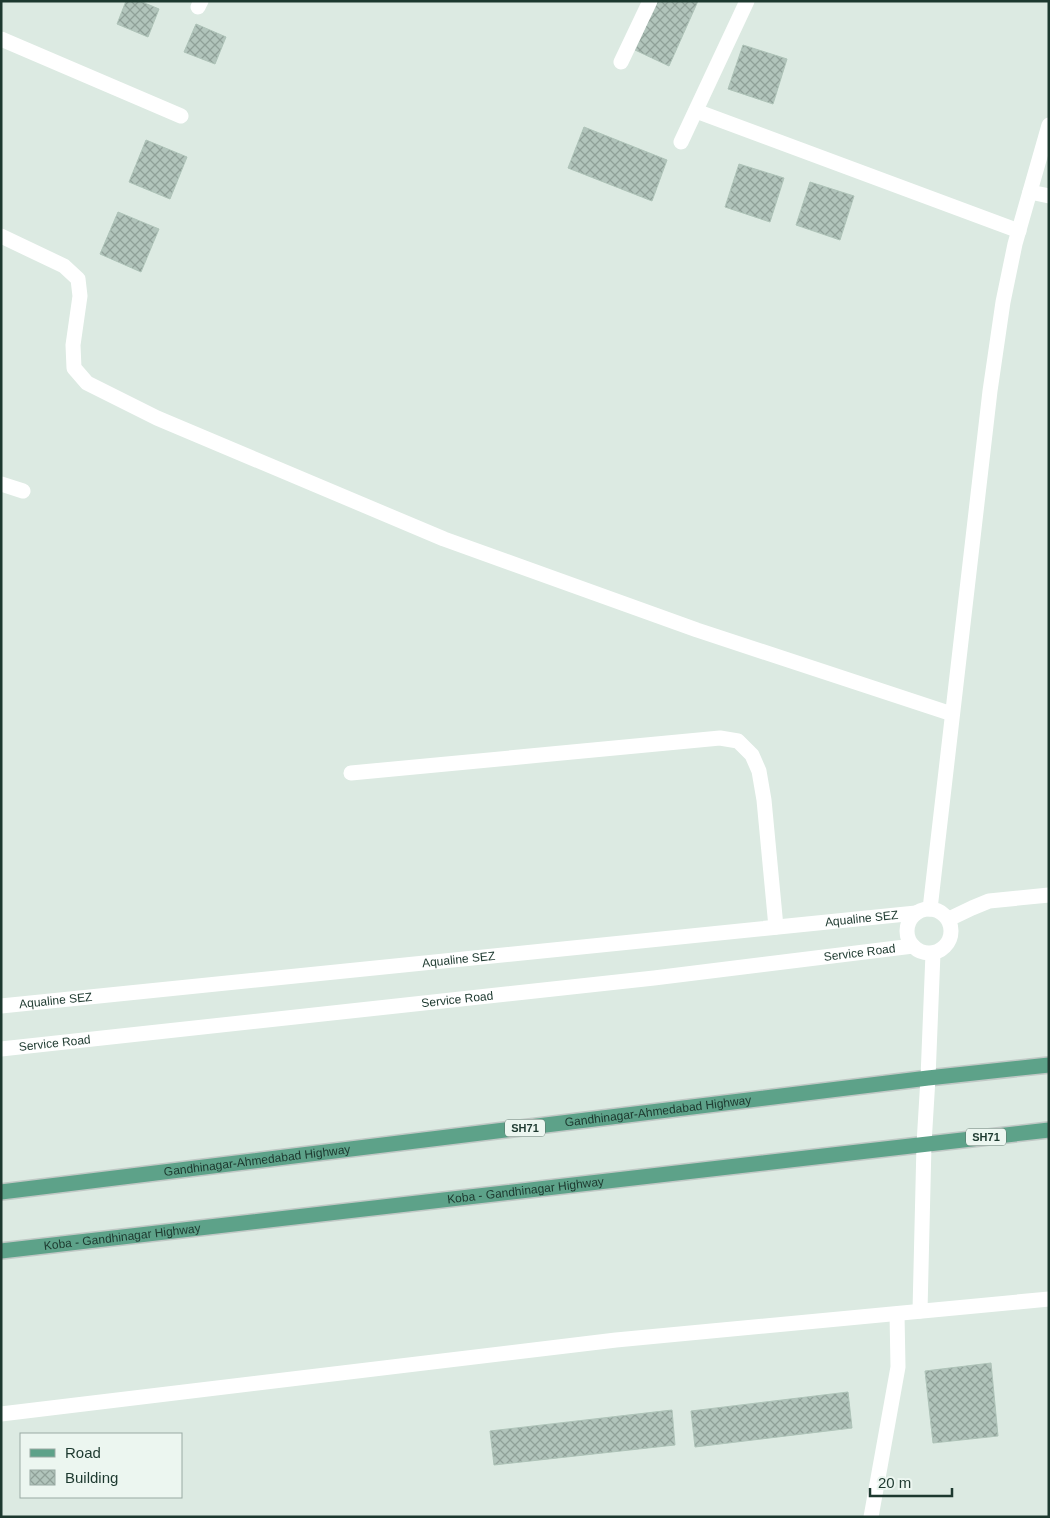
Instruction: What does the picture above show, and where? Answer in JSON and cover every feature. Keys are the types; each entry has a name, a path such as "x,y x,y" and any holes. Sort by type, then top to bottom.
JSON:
{"main road":[{"name":"Gandhinagar-Ahmedabad Highway","path":"1,1192 928,1078 1049,1065"},
{"name":"Koba - Gandhinagar Highway","path":"1,1250 1049,1130"}],"street":[{"path":"621,62 650,1"},
{"path":"681,142 747,1"},
{"path":"1,40 181,116"},
{"path":"696,111 1019,231"},
{"path":"923,911 937,910 949,919 952,933 946,946 940,951 933,953 919,950 913,946 907,932 908,925 923,911 952,714 990,391 1003,302 1019,231 1049,125"},
{"path":"1030,192 1049,196"},
{"path":"1,236 64,266 78,279 80,296 72,345 74,368 87,383 157,418 444,539 697,630 952,714"},
{"path":"1,484 23,490"},
{"path":"351,773 720,738 738,741 752,755 760,771 776,927"},
{"path":"949,919 989,901 1049,895"},
{"name":"Aqualine SEZ","path":"1,1006 923,911"},
{"name":"Service Road","path":"1,1049 654,978 913,946"},
{"path":"920,1311 924,1144 933,953"},
{"path":"1,1414 616,1340 1049,1299"},
{"path":"871,1517 898,1367 896,1314"}],"building":[{"path":"126,1 140,1 159,9 148,37 117,24"},
{"path":"657,1 698,1 669,66 635,50"},
{"path":"196,24 226,37 215,64 184,52"},
{"path":"743,45 787,59 773,104 728,89"},
{"path":"584,127 667,160 652,201 568,168"},
{"path":"146,140 187,157 170,199 129,182"},
{"path":"739,164 784,178 770,222 725,207"},
{"path":"810,182 854,196 840,240 796,225"},
{"path":"118,212 159,229 141,272 100,254"},
{"path":"991,1363 998,1436 933,1443 925,1371"},
{"path":"848,1392 852,1428 695,1447 691,1411"},
{"path":"672,1410 675,1445 494,1465 490,1431"}]}
